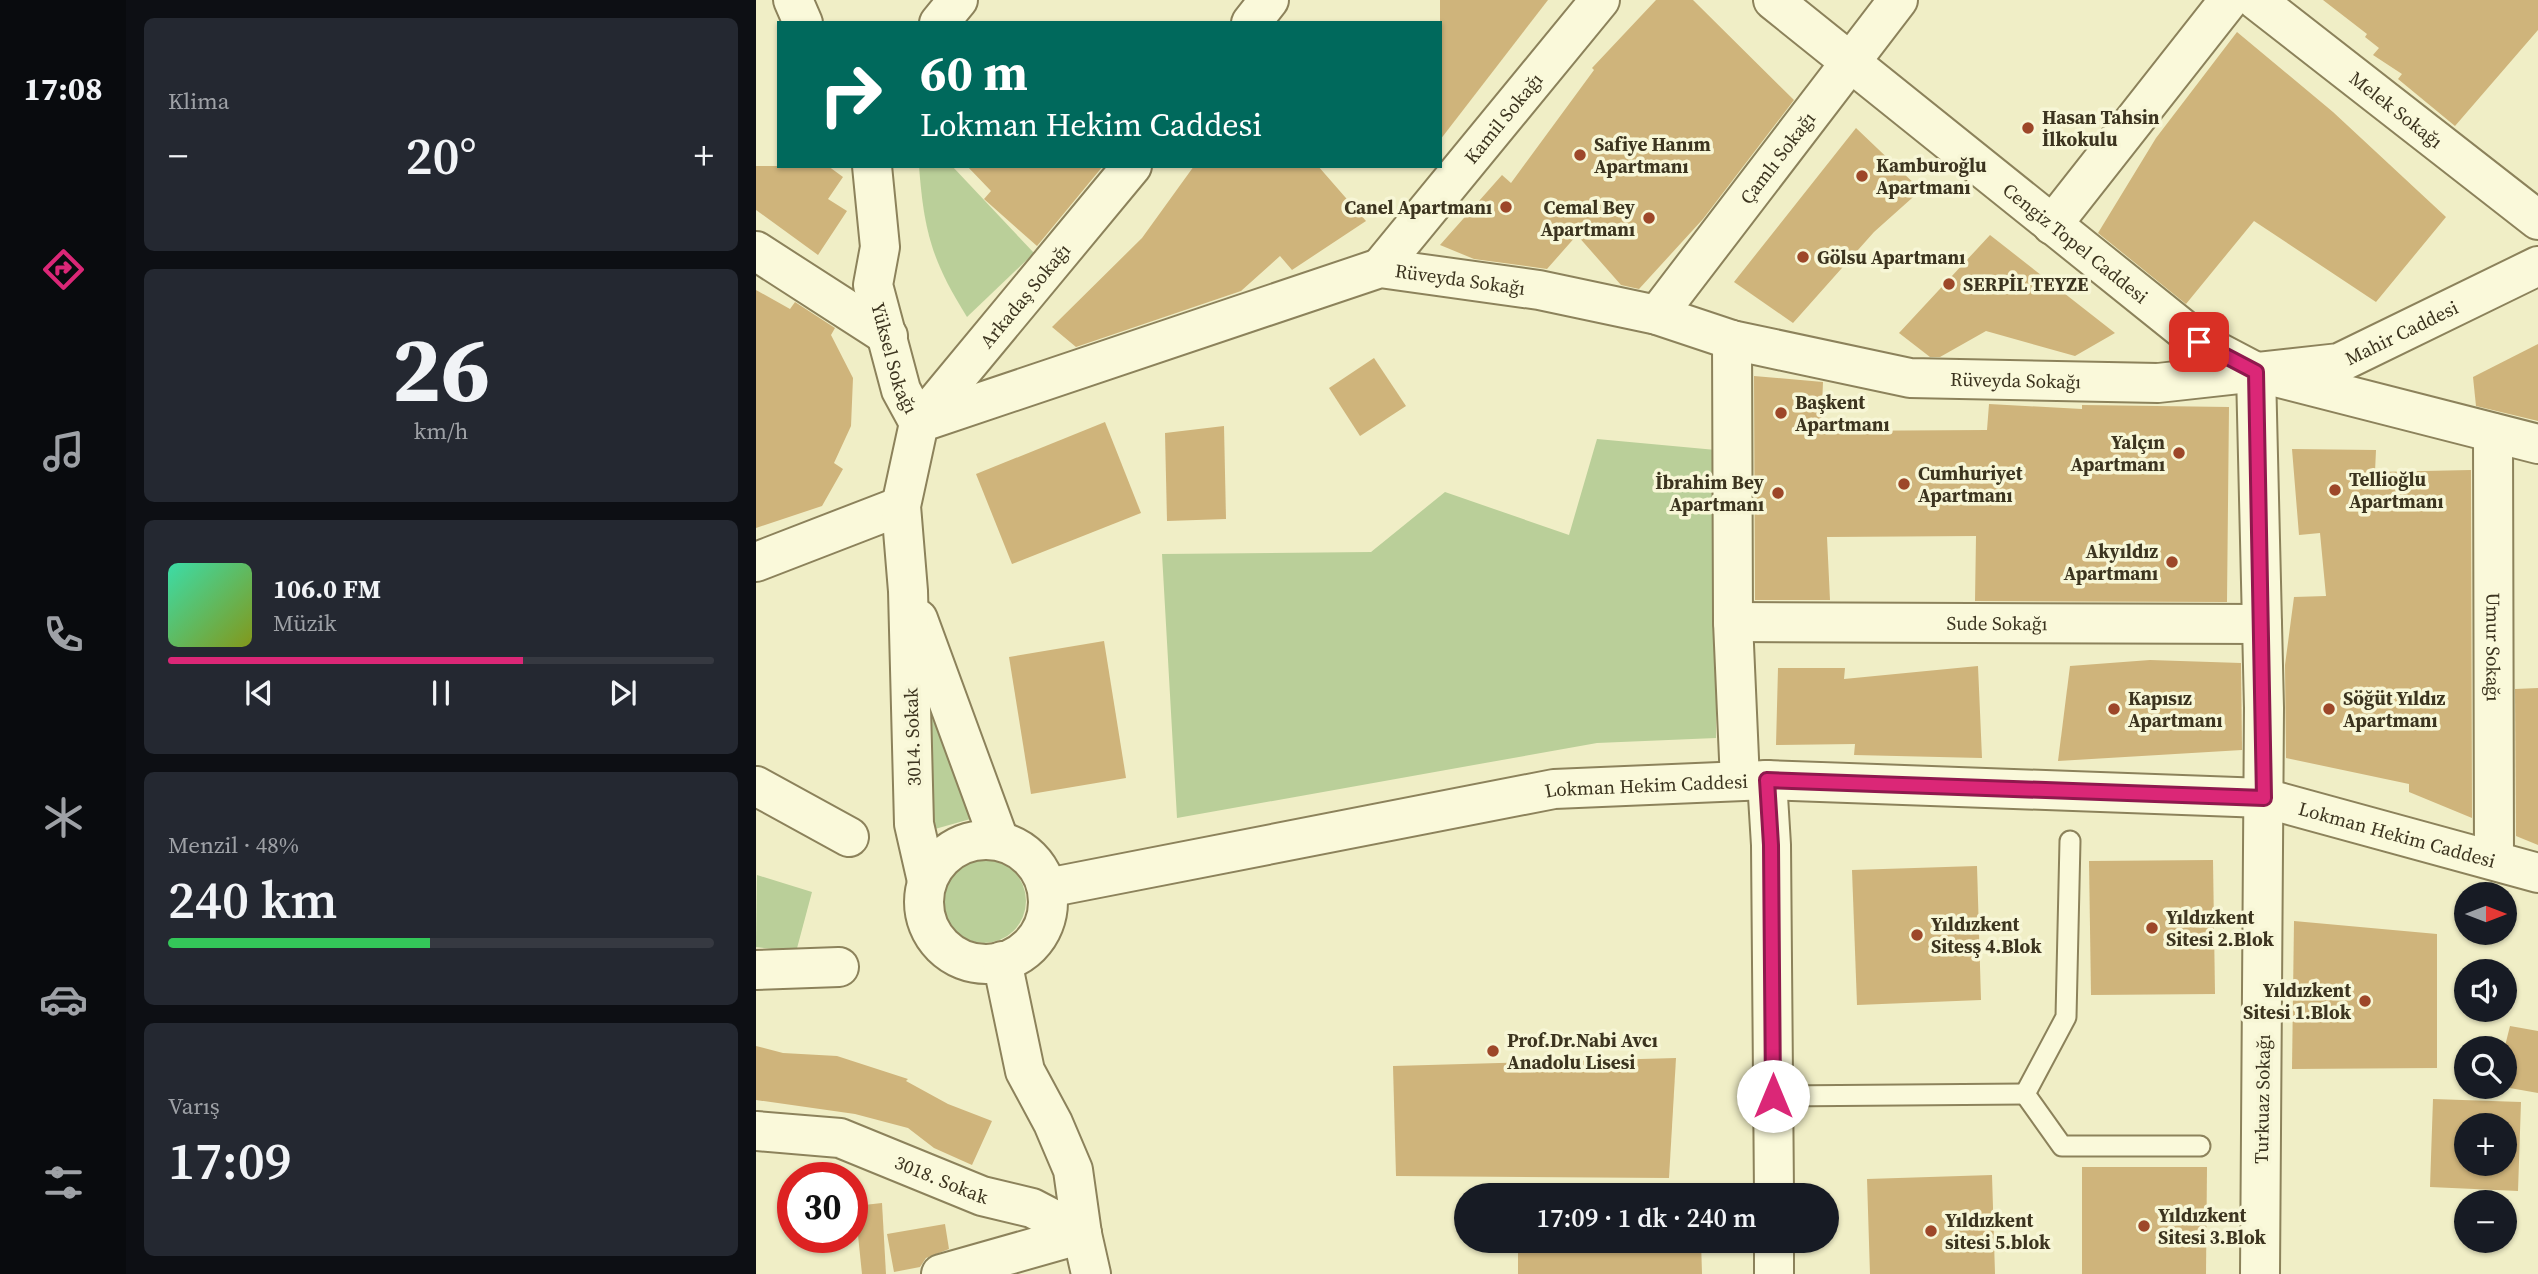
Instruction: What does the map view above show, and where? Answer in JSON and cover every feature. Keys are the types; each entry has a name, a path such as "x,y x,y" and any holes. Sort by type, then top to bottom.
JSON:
{"street":[{"path":"793,0 802,21"},
{"path":"941,21 958,0"},
{"path":"1253,21 1269,0"},
{"name":"Kamil Sokağı","path":"1380,268 1600,0"},
{"name":"Cengiz Topel Caddesi","path":"1773,0 2199,342 2256,372 2538,444"},
{"name":"Çamlı Sokağı","path":"1657,315 1898,0"},
{"path":"2052,225 2229,0"},
{"name":"Melek Sokağı","path":"2256,0 2538,220"},
{"name":"Yüksel Sokağı","path":"872,168 880,247 873,285 901,390 919,423"},
{"name":"Arkadaş Sokağı","path":"919,423 1130,168"},
{"path":"756,251 888,337"},
{"name":"Mahir Caddesi","path":"2256,372 2339,363 2538,266"},
{"name":"Rüveyda Sokağı","path":"919,423 1380,268 1539,290 1657,315 1732,340 1910,378 2158,383 2256,372"},
{"path":"1732,340 1732,622 1753,781 1771,845 1774,1183"},
{"name":"Turkuaz Sokağı","path":"2256,372 2264,798 2260,1274"},
{"path":"757,561 901,506 919,423"},
{"name":"Umur Sokağı","path":"2493,433 2494,859"},
{"name":"3014. Sokak","path":"901,506 908,591 914,824 927,881"},
{"name":"3014. Sokak","path":"908,591 999,840"},
{"name":"Sude Sokağı","path":"1732,622 2262,624"},
{"name":"Lokman Hekim Caddesi","path":"1047,888 1554,789 1753,781 2264,798 2538,873"},
{"path":"756,786 849,837"},
{"path":"981,839 999,840 1030,857 1047,888 1045,923 1037,939 1024,951 1002,961 974,963 942,947 925,916 927,881 948,852 964,843 981,839"},
{"path":"1002,961 1025,1071 1054,1123 1073,1170 1091,1274"},
{"path":"756,970 839,967"},
{"name":"3018. Sokak","path":"756,1131 839,1138 982,1196 1032,1208 1082,1234"},
{"path":"941,1274 1082,1234"},
{"path":"1774,1253 1774,1274"}],"lane":[{"path":"2025,1094 2066,1017 2070,841"},
{"path":"1773,1096 2025,1094"},
{"path":"2025,1094 2062,1146 2200,1146"}],"green space":[{"path":"919,168 954,168 1034,253 967,317 938,262 924,210"},
{"path":"1597,439 1716,450 1716,738 1597,743 1177,818 1162,554 1371,552 1445,492 1569,535"},
{"path":"922,675 974,818 935,829 928,809"},
{"path":"984,859 1000,862 1014,871 1023,885 1026,901 1023,917 1014,931 1000,940 984,943 968,940 954,931 945,917 942,901 945,885 954,871 968,862"},
{"path":"757,875 812,892 796,952 756,947"}],"building":[{"path":"1440,0 1548,0 1442,137 1442,21"},
{"path":"1656,0 1693,0 1794,100 1703,219 1639,289 1621,285 1577,235 1547,269 1474,259 1440,245 1502,175 1511,183 1594,70 1592,68"},
{"path":"2323,0 2538,0 2538,30 2455,126 2398,79 2402,74 2373,55 2379,48 2365,37 2367,34"},
{"path":"2237,32 2333,112 2446,217 2376,302 2254,221 2186,304 2098,233 2156,138"},
{"name":"Gölsu Apartmanı","path":"1856,128 1921,190 1874,232 1793,323 1734,282"},
{"path":"756,166 831,168 843,177 828,199 847,211 818,255 756,210"},
{"path":"969,168 1101,168 1037,246 984,199 991,191"},
{"path":"1193,168 1320,168 1366,221 1292,270 1280,256 1241,291 1076,347 1052,327 1142,238"},
{"path":"1990,235 2115,333 2075,356 1986,331 1940,357 1930,357 1899,333"},
{"path":"756,290 790,309 795,302 835,328 831,335 853,378 851,426 834,463 843,469 822,506 756,528"},
{"path":"2538,344 2538,421 2476,406 2473,377"},
{"path":"1374,358 1406,406 1360,436 1329,388"},
{"path":"1754,376 1823,382 1821,431 1987,430 1989,404 2082,409 2082,405 2229,407 2227,602 1975,601 1976,536 1827,537 1830,600 1755,600"},
{"path":"1105,422 1141,513 1012,564 976,474"},
{"path":"1224,426 1226,519 1167,521 1165,433"},
{"path":"2292,449 2376,450 2375,472 2471,470 2472,818 2409,792 2409,784 2286,758 2285,665 2294,597 2326,596 2320,533 2299,535"},
{"path":"1104,641 1126,778 1031,794 1009,657"},
{"path":"2150,660 2241,663 2242,750 2058,761 2070,666"},
{"path":"1978,666 1982,758 1854,755 1855,744 1776,745 1778,668 1845,668 1844,679"},
{"path":"2538,688 2538,845 2516,836 2515,689"},
{"name":"Yıldızkent Sitesi 2.Blok","path":"2213,860 2215,994 2091,995 2089,861"},
{"name":"Yıldızkent Sitesş 4.Blok","path":"1977,866 1981,1000 1857,1005 1852,870"},
{"name":"Yıldızkent Sitesi 1.Blok","path":"2294,921 2437,934 2437,1068 2292,1069"},
{"path":"2510,1026 2538,1031 2538,1093 2517,1089 2517,1036 2508,1036"},
{"path":"756,1046 783,1053 837,1056 908,1079 906,1081 948,1104 992,1121 972,1165 934,1148 908,1128 855,1114 756,1100"},
{"path":"1676,1058 1669,1178 1396,1176 1393,1066"},
{"path":"2433,1099 2521,1102 2518,1191 2430,1187"},
{"name":"Yıldızkent Sitesi 3.Blok","path":"2082,1167 2207,1167 2206,1274 2082,1274"},
{"name":"Yıldızkent sitesi 5.blok","path":"1992,1175 1995,1274 1870,1274 1867,1179"},
{"path":"882,1203 886,1274 862,1274 860,1253 868,1253 868,1205"},
{"path":"945,1224 949,1249 926,1258 920,1267 894,1272 887,1234"},
{"path":"1518,1253 1701,1253 1702,1274 1518,1274"}],"place":[{"name":"Hasan Tahsin İlkokulu","path":"2028,128"},
{"name":"Safiye Hanım Apartmanı","path":"1580,155"},
{"name":"Kamburoğlu Apartmanı","path":"1862,176"},
{"name":"Canel Apartmanı","path":"1506,207"},
{"name":"Cemal Bey Apartmanı","path":"1649,218"},
{"name":"Gölsu Apartmanı","path":"1803,257"},
{"name":"SERPİL TEYZE","path":"1949,284"},
{"name":"Başkent Apartmanı","path":"1781,413"},
{"name":"Yalçın Apartmanı","path":"2179,453"},
{"name":"Cumhuriyet Apartmanı","path":"1904,484"},
{"name":"Tellioğlu Apartmanı","path":"2335,490"},
{"name":"İbrahim Bey Apartmanı","path":"1778,493"},
{"name":"Akyıldız Apartmanı","path":"2172,562"},
{"name":"Kapısız Apartmanı","path":"2114,709"},
{"name":"Söğüt Yıldız Apartmanı","path":"2329,709"},
{"name":"Yıldızkent Sitesi 2.Blok","path":"2152,928"},
{"name":"Yıldızkent Sitesş 4.Blok","path":"1917,935"},
{"name":"Yıldızkent Sitesi 1.Blok","path":"2365,1001"},
{"name":"Prof.Dr.Nabi Avcı Anadolu Lisesi","path":"1493,1051"},
{"name":"Yıldızkent Sitesi 3.Blok","path":"2144,1226"},
{"name":"Yıldızkent sitesi 5.blok","path":"1931,1231"}],"route":[{"path":"1773,1096 1771,845 1767,780 2264,798 2256,372 2199,342"}]}
